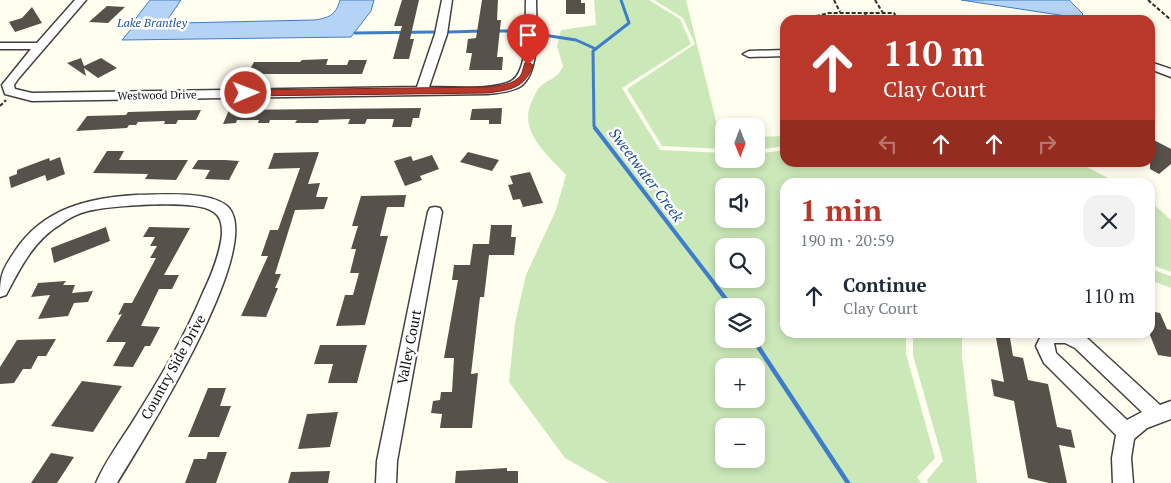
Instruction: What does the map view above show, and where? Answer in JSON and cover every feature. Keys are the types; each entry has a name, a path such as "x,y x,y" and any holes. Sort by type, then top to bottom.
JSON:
{"street":[{"path":"0,46 41,46 81,0"},
{"path":"422,90 440,34 447,0"},
{"name":"Westwood Drive","path":"41,46 13,77 8,85 9,91 32,97 487,90 503,88 517,83 525,76 528,65 531,0"},
{"path":"749,54 780,53"},
{"path":"1155,67 1171,73"},
{"name":"Country Side Drive","path":"0,290 22,252 37,233 55,220 76,210 116,201 192,201 214,205 226,213 229,225 228,243 201,319 176,367 106,483"},
{"name":"Valley Court","path":"386,483 387,462 435,212"},
{"path":"1048,338 1045,346 1050,358 1127,433"},
{"path":"1074,338 1164,412 1140,422 1127,433 1120,465 1123,483"}],"path":[{"path":"834,0 841,12"},
{"path":"875,0 883,13"},
{"path":"1148,0 1171,20"},
{"path":"820,15 841,12 866,14 894,13 895,15"}],"green space":[{"path":"594,0 649,0 680,19 691,44 622,88 660,150 715,153 715,168 765,168 765,153 780,151 780,167 1087,167 1108,178 780,178 780,338 906,338 906,354 935,458 917,477 921,483 609,483 565,458 509,382 515,323 526,275 556,210 566,175 536,141 528,121 529,110 538,89 556,76 563,66 557,46 561,30 596,25"},
{"path":"654,0 686,0 715,118 715,149 662,146 627,89 695,44 683,18"},
{"path":"780,136 780,147 765,149 765,137"},
{"path":"1155,206 1171,220 1171,272 1155,266"},
{"path":"1155,271 1171,276 1171,288 1155,282"},
{"path":"913,338 962,338 962,357 977,483 928,483 927,480 943,461 913,355"}],"water":[{"name":"Lake Brantley","path":"150,0 181,0 168,19 179,23 314,20 331,15 340,0 374,0 371,11 351,37 122,40"},
{"path":"961,0 1069,0 1083,14 1059,15"}],"building":[{"path":"402,0 419,0 410,39 414,39 409,59 393,59 402,26 394,26"},
{"path":"482,0 498,0 497,20 501,20 497,57 503,57 502,70 469,70 472,53 466,53 468,39 476,38"},
{"path":"566,0 581,0 581,3 585,3 585,14 566,14"},
{"path":"107,6 125,7 108,23 89,22"},
{"path":"32,7 42,23 15,32 9,22 22,18"},
{"path":"81,58 84,66 101,58 117,68 98,78 84,68 86,76 67,63"},
{"path":"328,59 326,65 347,65 349,60 367,60 362,74 260,74 259,77 246,77 254,62 300,62 302,60"},
{"path":"421,108 419,118 413,118 411,127 392,127 394,119 367,119 365,124 348,124 350,119 319,120 318,123 295,123 297,120 270,120 269,123 258,123 259,120 237,120 236,123 223,124 229,110"},
{"path":"502,108 501,124 489,124 489,120 470,120 472,109"},
{"path":"201,110 196,120 178,120 176,124 164,124 165,121 138,122 136,125 129,125 127,128 76,131 87,116 126,115 128,112"},
{"path":"1155,141 1171,149 1171,164 1159,174 1150,169 1150,167 1155,167"},
{"path":"107,151 124,151 119,160 188,160 176,180 145,179 148,174 93,173"},
{"path":"319,152 308,184 320,183 316,197 328,197 324,209 295,210 275,274 281,274 275,288 278,288 266,317 241,316 268,256 261,256 270,230 278,230 300,168 268,169 274,153"},
{"path":"468,152 499,160 492,171 460,162"},
{"path":"432,155 439,169 420,176 422,180 405,186 394,161 411,156 413,161"},
{"path":"60,157 65,174 47,181 45,175 11,188 9,177 17,174 17,170 49,158 50,161"},
{"path":"198,160 239,161 229,180 205,179 210,170 192,169"},
{"path":"530,172 543,203 523,207 520,199 513,200 508,185 513,184 510,176"},
{"path":"406,195 404,207 387,207 380,236 388,236 365,325 336,326 345,295 353,295 359,273 350,273 356,249 351,249 358,226 352,226 361,196"},
{"path":"491,225 512,225 511,237 516,237 514,255 489,255 484,297 480,297 471,374 478,373 472,428 440,428 442,414 431,413 433,401 440,400 441,392 452,392 454,358 444,358 458,280 452,280 454,265 470,265 473,244 489,244"},
{"path":"106,227 110,241 54,263 51,248"},
{"path":"149,227 190,228 164,275 179,275 172,289 159,289 141,326 160,327 150,346 145,346 133,367 113,366 126,342 106,342 122,314 118,315 124,303 132,303 156,258 150,258 157,246 150,246 155,237 143,237"},
{"path":"66,281 63,285 75,285 72,293 93,291 88,302 74,303 68,316 38,319 50,295 31,297 38,283"},
{"path":"1155,312 1160,313 1167,329 1171,330 1171,357 1158,355 1151,338 1155,338"},
{"path":"996,338 1010,338 1013,356 1023,358 1028,380 1048,384 1057,427 1071,430 1075,448 1059,445 1067,483 1049,483 1028,478 1014,401 994,396 991,379 1004,382"},
{"path":"56,339 46,356 38,356 31,369 23,369 14,383 0,384 0,367 17,340"},
{"path":"320,345 367,345 357,383 328,383 333,364 314,364"},
{"path":"82,381 122,386 93,432 51,426"},
{"path":"208,388 226,388 220,406 231,406 219,437 188,437"},
{"path":"338,412 330,447 298,449 307,414"},
{"path":"208,452 227,452 216,483 185,483 194,459 206,459"},
{"path":"51,453 74,457 57,483 31,483"},
{"path":"507,468 507,471 518,471 518,483 455,483 456,471"},
{"path":"330,471 328,483 288,483 291,472"}],"waterway":[{"name":"Sweetwater Creek","path":"596,49 629,23 621,0"},
{"path":"449,32 482,31"},
{"path":"496,31 522,31"},
{"path":"355,33 433,32"},
{"path":"537,34 576,40 596,49"},
{"name":"Sweetwater Creek","path":"596,49 593,51 594,126 596,129"},
{"name":"Sweetwater Creek","path":"595,128 715,284"},
{"name":"Sweetwater Creek","path":"718,288 725,298"},
{"name":"Sweetwater Creek","path":"759,348 848,483"}],"route":[{"path":"246,93 487,90 503,88 517,83 525,76 528,65"}]}
